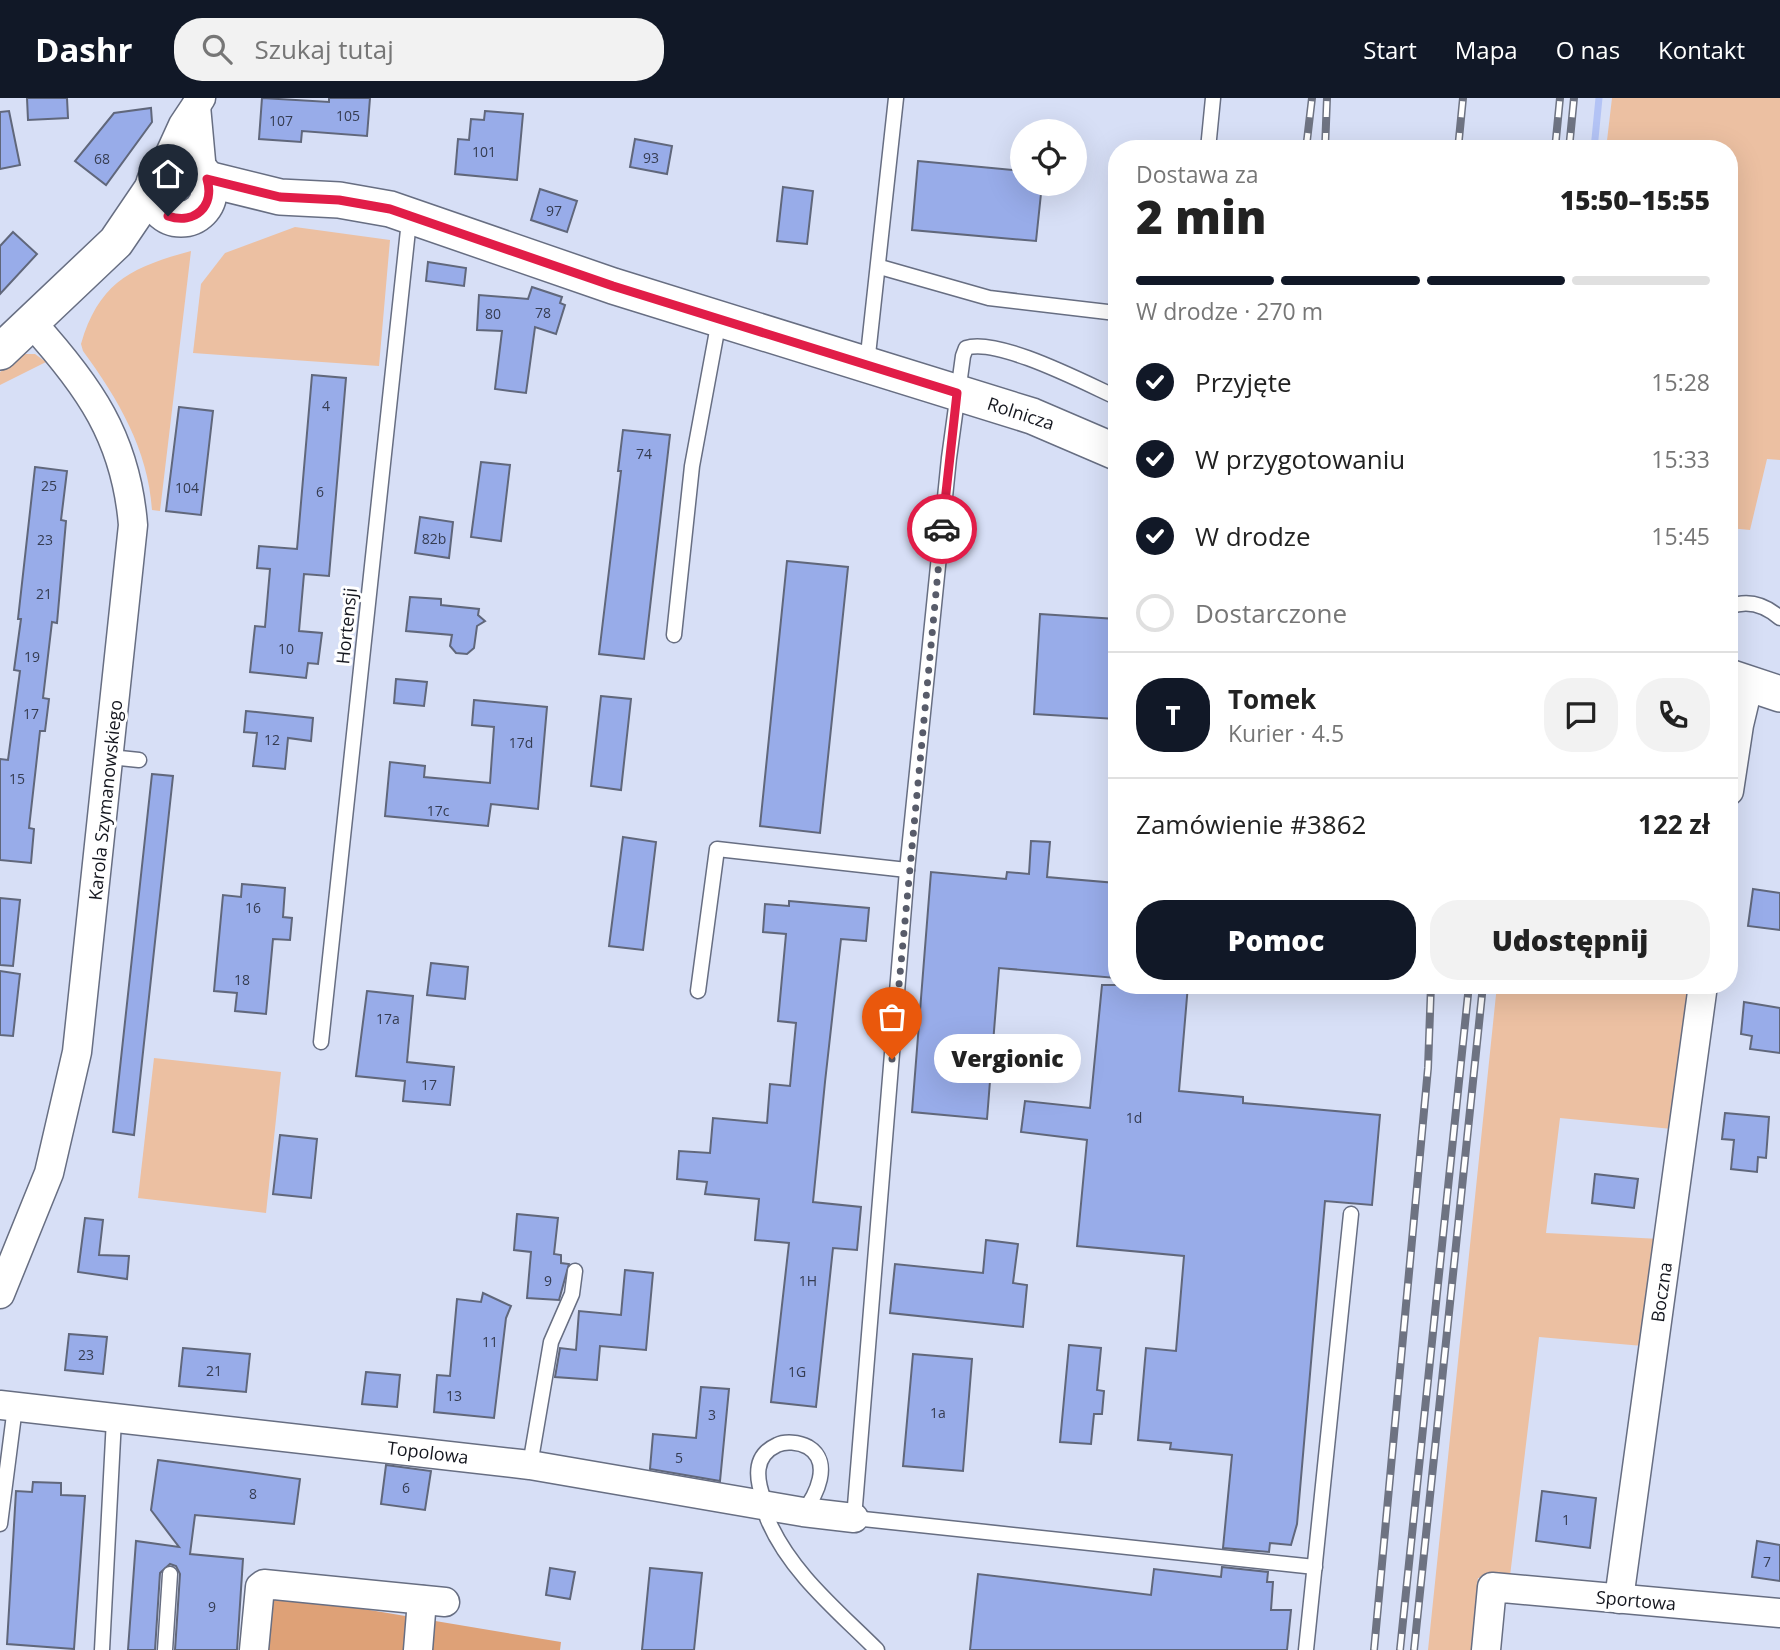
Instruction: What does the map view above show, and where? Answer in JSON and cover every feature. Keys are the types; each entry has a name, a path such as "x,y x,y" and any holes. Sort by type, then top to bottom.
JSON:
{"street":[{"path":"192,101 153,195 161,211 197,195"},
{"path":"192,101 197,142 197,195"},
{"name":"Rolnicza","path":"158,179 169,166 186,163 197,195 358,202 412,216 613,286 1050,422 1108,448"},
{"path":"0,352 116,242 158,179"},
{"path":"116,242 197,195"},
{"name":"Karola Szymanowskiego","path":"0,1294 43,1189 68,1097 79,1033 132,540 130,486 114,438 93,396 32,323"},
{"path":"1738,732 1753,685"},
{"name":"Boczna","path":"1619,1599 1702,994"},
{"name":"Topolowa","path":"7,1406 530,1465 766,1506 853,1518"},
{"path":"254,1650 260,1587 264,1584 433,1601 418,1650"},
{"name":"Sportowa","path":"1486,1650 1492,1587 1780,1613"}],"lane":[{"path":"867,365 880,267 896,98"},
{"path":"1209,140 1213,98"},
{"name":"Hortensji","path":"321,1042 408,230 412,216"},
{"path":"880,267 989,298 1108,312"},
{"path":"674,635 692,466 720,319"},
{"path":"1108,393 1053,368 977,344 966,348 957,393 907,870 853,1518 1315,1567"},
{"path":"1738,605 1758,604 1780,618"},
{"path":"110,757 139,760"},
{"path":"698,990 717,849 907,870"},
{"path":"1306,1650 1351,1214"},
{"path":"530,1465 551,1342 572,1294 575,1270"},
{"path":"0,1524 7,1406"},
{"path":"102,1650 114,1419"},
{"path":"803,1512 817,1491 820,1470 815,1453 801,1444 777,1445 763,1456 757,1473 757,1483 766,1506 767,1518 794,1565 877,1650"},
{"path":"165,1650 170,1574"}],"shaded area":[{"path":"1612,98 1780,98 1780,460 1767,459 1750,530 1738,529 1738,140 1607,140"},
{"path":"295,227 390,240 379,366 193,353 201,284 225,253"},
{"path":"191,251 160,511 152,510 138,446 119,406 81,344 97,306 121,280 151,264"},
{"path":"24,354 35,354 46,362 0,385 0,372"},
{"path":"1496,994 1691,994 1672,1129 1560,1118 1546,1233 1660,1239 1643,1346 1539,1337 1510,1576 1478,1578 1471,1650 1428,1650"},
{"path":"154,1058 281,1072 266,1213 138,1198"},
{"path":"268,1593 561,1642 560,1650 264,1650"}],"building":[{"path":"27,98 67,98 68,118 28,120"},
{"path":"262,98 329,102 329,98 370,98 367,136 302,131 301,142 259,139"},
{"path":"151,108 152,122 106,185 75,161 114,113"},
{"path":"9,111 20,165 0,169 0,112"},
{"path":"485,111 523,114 517,180 455,174 458,139 469,140 471,119 484,120"},
{"path":"635,139 672,146 667,174 630,167"},
{"path":"918,161 1010,170 1010,196 1041,196 1036,241 912,230"},
{"path":"783,187 813,191 807,244 777,241"},
{"path":"540,189 577,201 567,232 531,220"},
{"path":"13,232 37,254 0,294 0,246"},
{"path":"428,262 466,268 464,286 426,281"},
{"path":"532,287 562,297 560,303 565,305 556,334 535,327 526,393 495,389 502,331 477,330 479,295 528,299"},
{"path":"312,375 346,378 329,576 304,574 299,631 322,633 318,664 308,663 306,678 250,672 255,626 265,627 270,569 257,568 259,546 297,549"},
{"path":"179,407 213,411 201,515 166,511"},
{"path":"623,430 670,435 644,659 599,654 621,471 618,471"},
{"path":"481,462 510,465 501,541 471,537"},
{"path":"35,467 67,471 61,520 66,521 57,623 52,622 43,698 49,699 45,731 40,731 29,828 34,829 31,863 0,860 0,759 8,760 20,671 14,670"},
{"path":"420,517 453,522 449,558 415,553"},
{"path":"787,561 848,567 820,833 760,826"},
{"path":"410,597 441,599 441,605 479,609 478,615 485,621 477,626 474,648 467,654 456,653 450,646 452,635 406,631"},
{"path":"1040,614 1108,618 1108,719 1034,714"},
{"path":"396,679 427,682 424,706 394,703"},
{"path":"601,696 631,699 621,790 591,786"},
{"path":"474,700 547,707 538,809 491,804 488,826 385,816 390,762 425,766 424,777 490,783 494,727 472,725"},
{"path":"246,711 313,718 311,741 288,738 285,769 253,766 257,733 244,732"},
{"path":"152,774 173,776 134,1135 113,1132"},
{"path":"623,837 656,842 643,950 609,946"},
{"path":"1031,841 1050,842 1047,877 1108,882 1108,977 999,968 987,1119 912,1112 931,872 1006,879 1007,872 1029,874"},
{"path":"242,884 285,888 283,917 292,918 290,940 273,939 266,1014 235,1011 237,993 214,991 223,895 241,897"},
{"path":"1753,889 1780,893 1780,930 1748,926"},
{"path":"0,898 20,900 13,966 0,965"},
{"path":"789,901 869,908 866,941 841,939 825,1082 813,1202 861,1207 857,1250 833,1248 816,1407 771,1402 789,1243 755,1240 759,1199 705,1194 707,1182 677,1179 679,1151 710,1153 713,1118 767,1123 770,1084 790,1086 796,1023 778,1021 786,934 763,932 765,904 789,906"},
{"path":"431,963 468,967 465,999 427,995"},
{"path":"0,971 20,974 13,1036 0,1035"},
{"path":"1102,985 1108,985 1108,994 1187,994 1179,1091 1243,1097 1243,1103 1380,1115 1372,1205 1325,1201 1297,1524 1291,1545 1270,1543 1269,1552 1223,1548 1232,1455 1170,1449 1171,1443 1138,1440 1146,1348 1176,1351 1184,1256 1077,1246 1087,1140 1021,1132 1025,1101 1090,1108"},
{"path":"367,991 413,996 407,1062 454,1067 450,1105 403,1101 405,1081 356,1076"},
{"path":"1744,1002 1780,1008 1780,1053 1750,1049 1752,1036 1741,1034"},
{"path":"1725,1113 1769,1117 1766,1158 1758,1157 1757,1172 1731,1169 1734,1140 1722,1139"},
{"path":"280,1135 317,1139 311,1198 273,1194"},
{"path":"1595,1174 1638,1179 1634,1208 1592,1203"},
{"path":"517,1214 558,1218 554,1254 561,1255 561,1263 569,1264 559,1300 527,1298 531,1252 514,1250"},
{"path":"85,1218 103,1220 99,1255 129,1256 127,1279 78,1272"},
{"path":"986,1240 1018,1244 1013,1283 1027,1285 1023,1327 890,1313 895,1264 983,1273"},
{"path":"625,1270 653,1273 646,1350 600,1346 597,1380 555,1377 560,1348 576,1350 579,1311 621,1315"},
{"path":"483,1293 511,1306 506,1318 494,1418 434,1412 437,1375 450,1376 457,1299 481,1302"},
{"path":"69,1334 107,1337 103,1374 65,1370"},
{"path":"1069,1345 1101,1348 1097,1390 1104,1391 1102,1414 1094,1414 1091,1444 1060,1442"},
{"path":"183,1348 250,1354 246,1392 179,1386"},
{"path":"913,1354 972,1359 963,1471 903,1466"},
{"path":"366,1372 400,1375 397,1407 362,1404"},
{"path":"701,1387 729,1389 720,1481 650,1469 653,1434 696,1438"},
{"path":"158,1460 300,1479 294,1524 195,1515 190,1554 243,1559 237,1650 175,1650 180,1574 176,1566 170,1564 160,1573 155,1650 128,1650 136,1541 179,1547 151,1510"},
{"path":"386,1465 431,1471 425,1510 381,1504"},
{"path":"33,1482 61,1483 61,1495 85,1496 74,1649 7,1644 16,1491 32,1492"},
{"path":"1542,1491 1596,1498 1590,1548 1536,1541"},
{"path":"1757,1541 1780,1545 1780,1581 1752,1577"},
{"path":"1222,1567 1268,1572 1267,1582 1273,1582 1271,1610 1291,1610 1287,1650 970,1650 978,1574 1151,1595 1154,1569 1221,1577"},
{"path":"550,1568 575,1572 570,1599 546,1595"},
{"path":"650,1568 702,1573 694,1650 642,1650"}],"waterway":[{"path":"1595,140 1599,98"}],"railway":[{"path":"1307,140 1312,98"},
{"path":"1325,140 1327,98"},
{"path":"1459,140 1463,98"},
{"path":"1556,140 1560,98"},
{"path":"1570,140 1574,98"},
{"path":"1374,1650 1428,1068 1431,994"},
{"path":"1400,1650 1468,994"},
{"path":"1414,1650 1482,994"}],"way so far":[{"path":"892,1059 907,870 942,529"}],"place":[{"name":"Vergionic","path":"892,1059"}],"route":[{"path":"168,216 185,219 201,212 209,196 207,179 280,197 374,205 613,286 957,393 942,529"}]}
